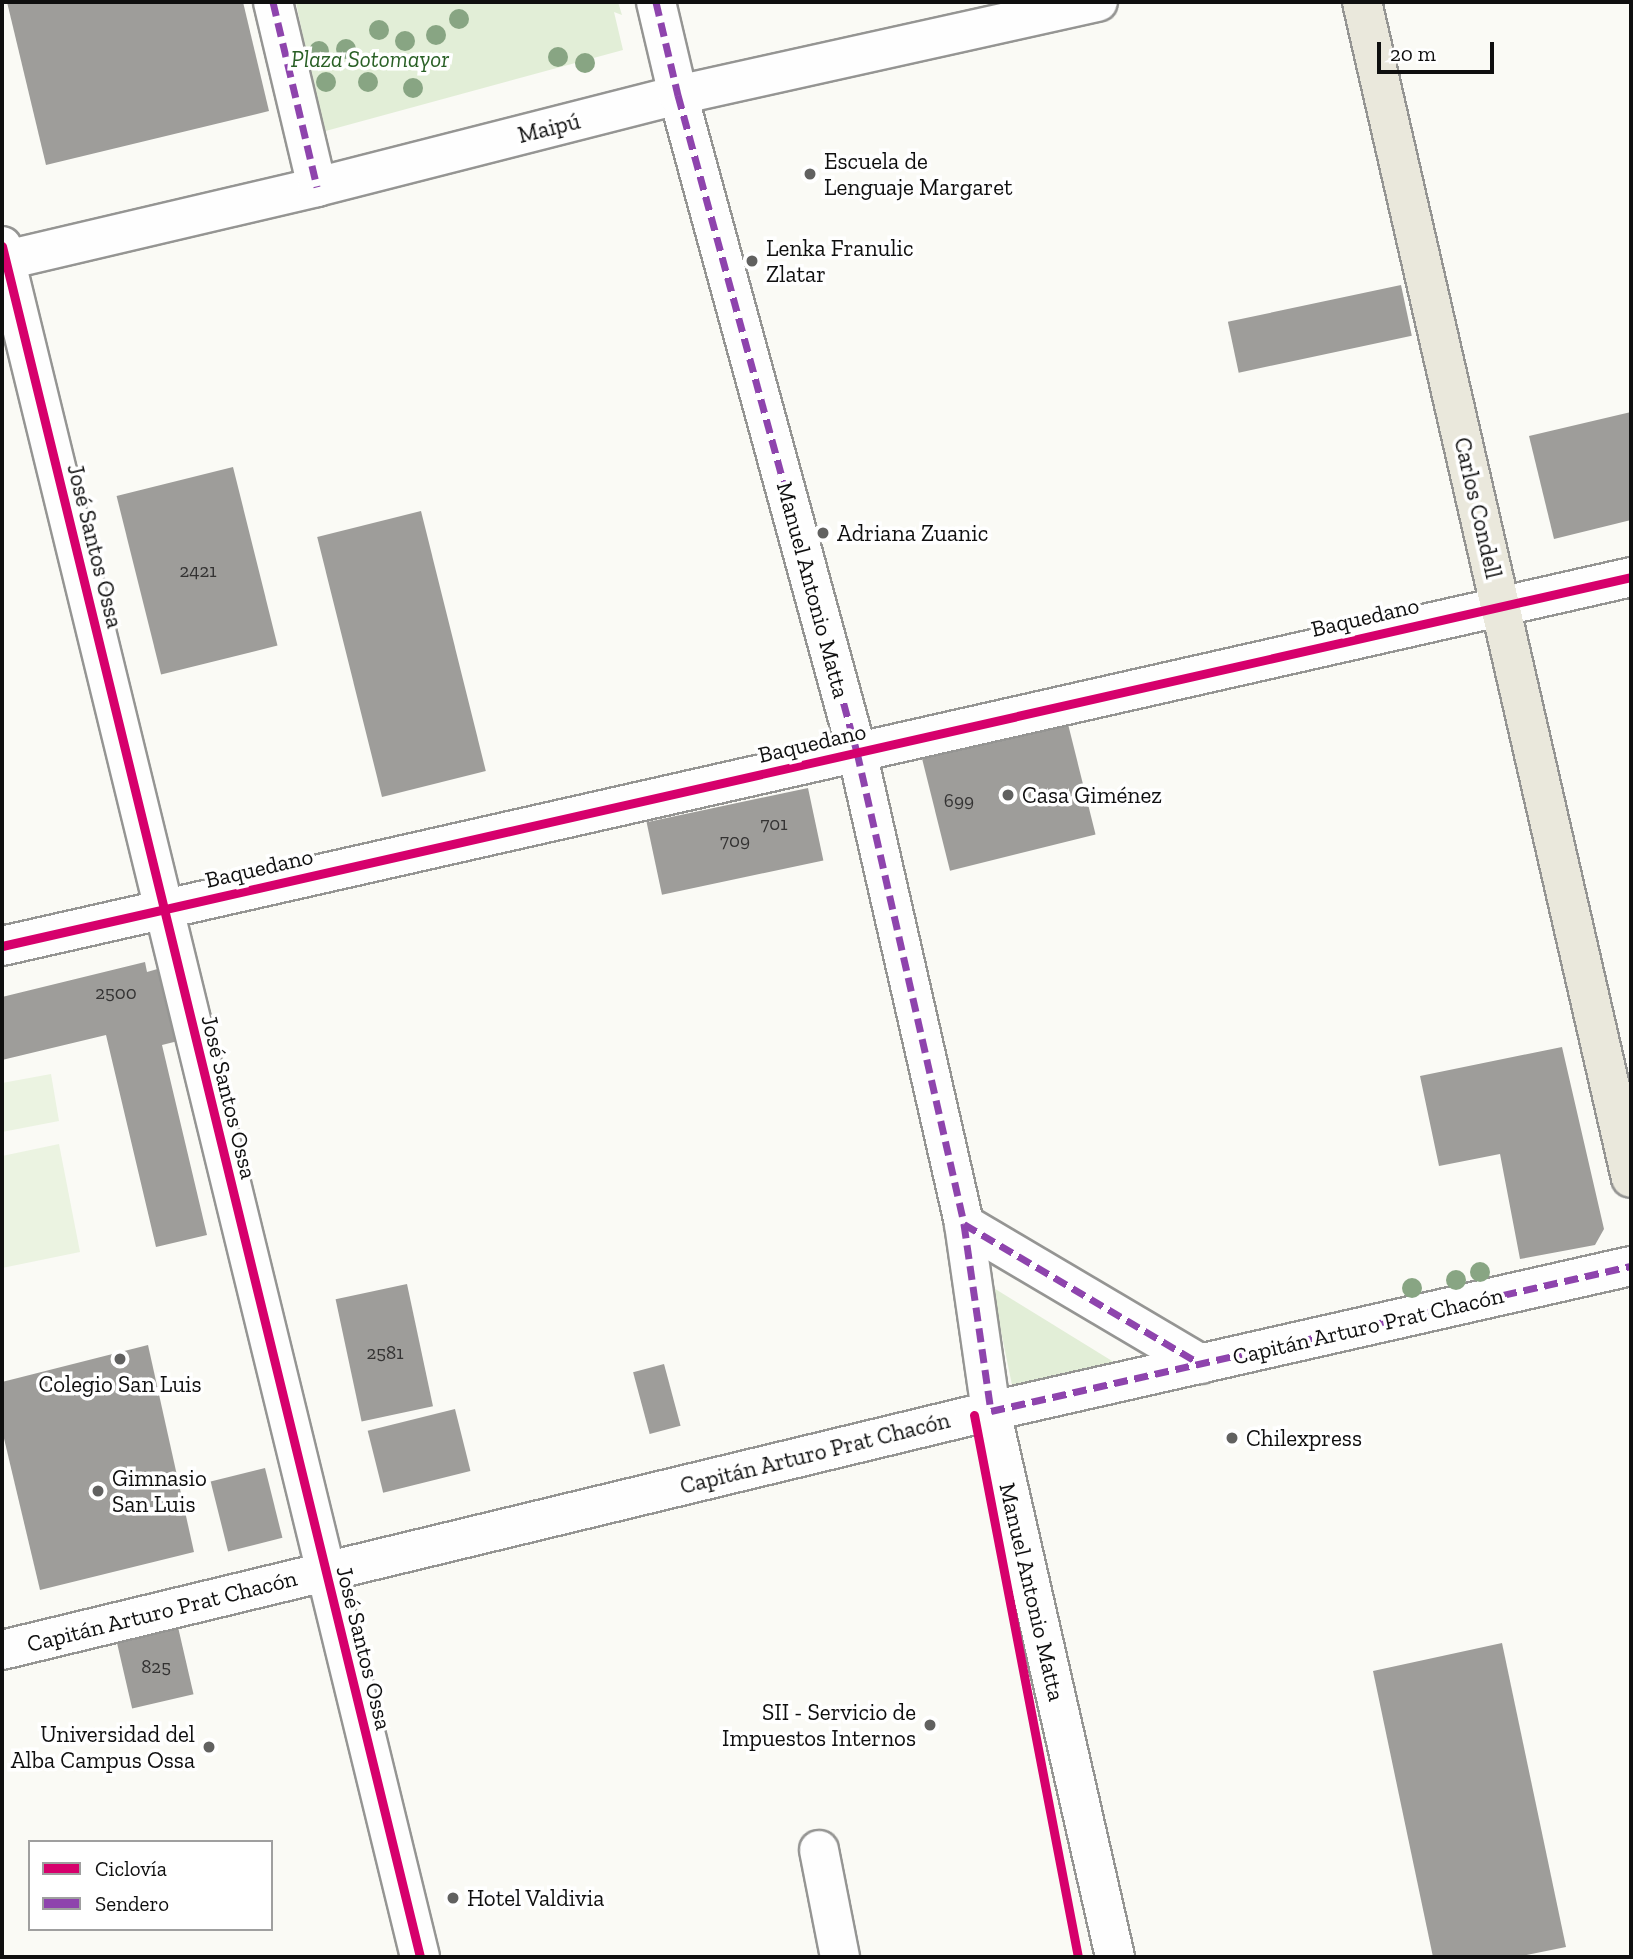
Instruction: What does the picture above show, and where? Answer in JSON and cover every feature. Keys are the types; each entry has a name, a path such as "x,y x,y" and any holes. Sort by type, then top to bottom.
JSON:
{"main road":[{"name":"Carlos Condell","path":"1362,2 1631,1178"}],"street":[{"path":"273,2 317,187"},
{"name":"Manuel Antonio Matta","path":"656,2 678,95 857,752 964,1224 991,1411 1115,1957"},
{"name":"Maipú","path":"3,256 317,187 678,95 1098,2"},
{"name":"José Santos Ossa","path":"3,256 419,1957"},
{"name":"Baquedano","path":"2,946 1631,577"},
{"path":"964,1224 1201,1364"},
{"name":"Capitán Arturo Prat Chacón","path":"2,1650 991,1411 1631,1266"},
{"path":"819,1850 840,1957"}],"green space":[{"name":"Plaza Sotomayor","path":"296,2 618,2 622,15 614,12 623,50 322,132"},
{"path":"51,1074 59,1121 2,1132 2,1083"},
{"path":"59,1144 80,1252 2,1268 2,1156"},
{"path":"992,1287 1117,1364 1013,1390"}],"building":[{"path":"7,2 243,2 269,111 46,165"},
{"path":"1401,285 1412,336 1239,373 1228,322"},
{"path":"1631,412 1631,520 1554,539 1529,436"},
{"path":"233,467 278,646 161,675 117,496"},
{"path":"421,511 486,771 382,797 317,537"},
{"name":"Casa Giménez","path":"1067,720 1096,834 950,871 921,756"},
{"path":"808,788 823,860 662,895 647,822"},
{"path":"145,962 147,972 161,968 178,1041 162,1045 207,1235 156,1247 106,1035 2,1060 2,997"},
{"path":"1562,1047 1604,1229 1595,1245 1520,1259 1500,1154 1439,1166 1420,1076"},
{"path":"407,1284 433,1406 362,1421 336,1299"},
{"name":"Gimnasio San Luis","path":"148,1345 194,1552 40,1590 2,1430 2,1382"},
{"path":"664,1364 681,1426 650,1434 633,1372"},
{"path":"455,1409 470,1471 383,1493 368,1431"},
{"path":"265,1468 282,1538 228,1551 211,1482"},
{"path":"178,1627 194,1694 132,1708 117,1641"},
{"path":"1502,1643 1566,1947 1517,1957 1433,1957 1373,1671"}],"marked path":[{"path":"273,2 317,187"},
{"path":"656,2 678,95 857,752 964,1224 991,1411 1631,1266"},
{"path":"964,1224 1201,1364"}],"cycle path":[{"path":"2,246 420,1957"},
{"path":"2,946 1631,577"},
{"path":"974,1415 1078,1957"}],"place":[{"name":"Escuela de Lenguaje Margaret","path":"810,174"},
{"name":"Lenka Franulic Zlatar","path":"752,261"},
{"name":"Adriana Zuanic","path":"823,533"},
{"name":"Casa Giménez","path":"1008,795"},
{"name":"Colegio San Luis","path":"120,1359"},
{"name":"Chilexpress","path":"1232,1438"},
{"name":"Gimnasio San Luis","path":"98,1491"},
{"name":"SII - Servicio de Impuestos Internos","path":"930,1725"},
{"name":"Universidad del Alba Campus Ossa","path":"209,1747"},
{"name":"Hotel Valdivia","path":"453,1898"}]}
